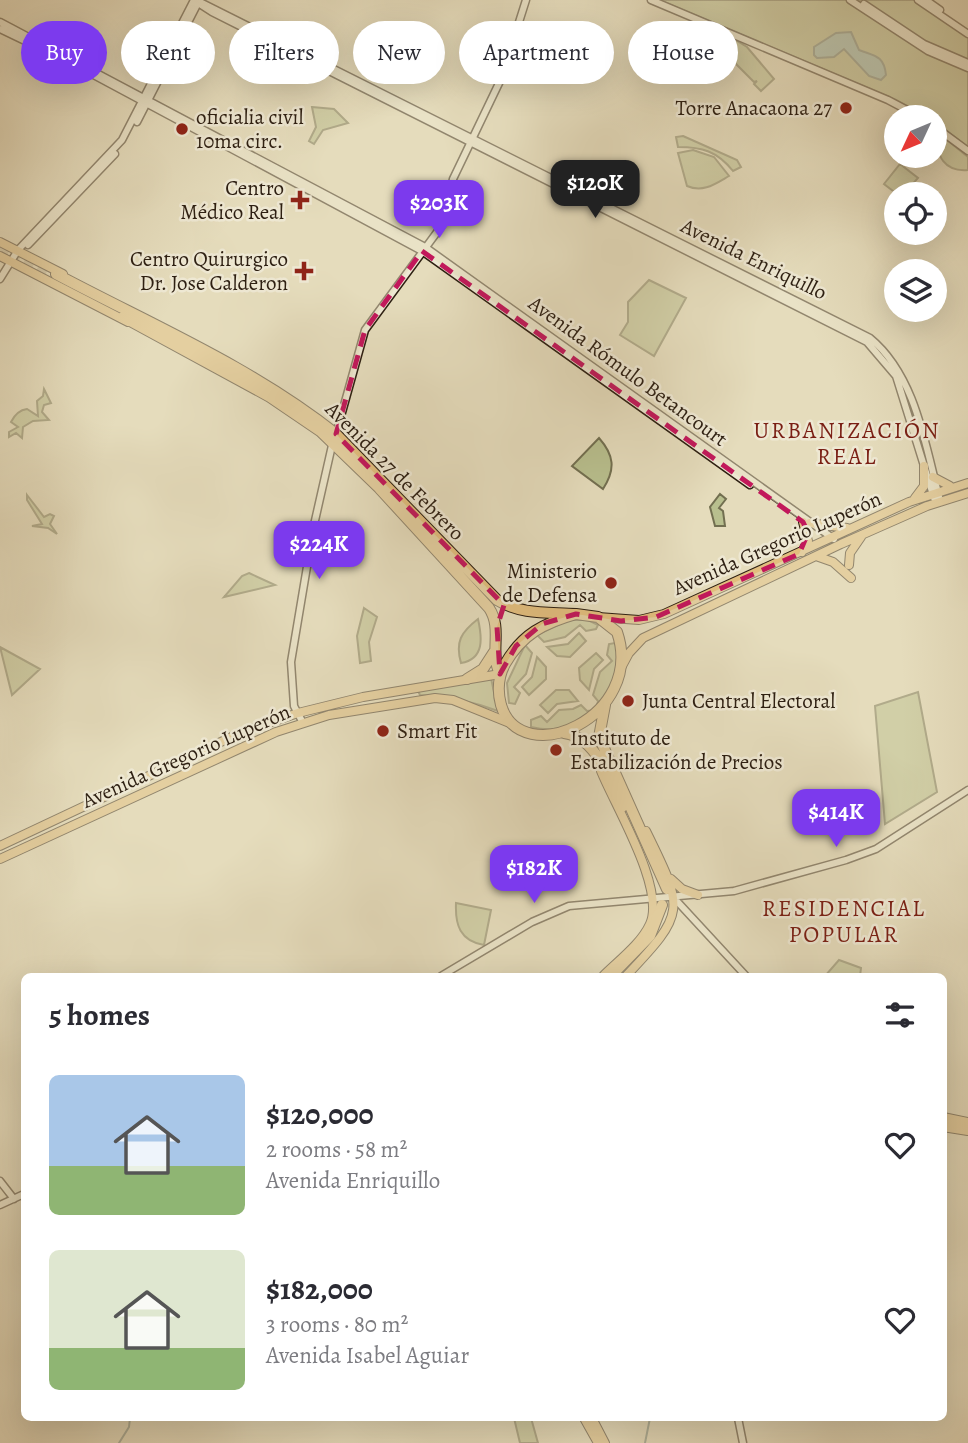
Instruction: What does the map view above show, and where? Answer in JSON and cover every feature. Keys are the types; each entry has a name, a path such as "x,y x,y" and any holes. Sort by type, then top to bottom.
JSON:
{"highway":[{"path":"54,275 138,321"},
{"name":"Avenida 27 de Febrero","path":"138,321 260,382 335,438 430,536 497,600 516,609 576,614"},
{"name":"Avenida 27 de Febrero","path":"430,536 495,616 497,626"},
{"path":"478,594 494,607 498,605 497,600"},
{"path":"500,674 516,646 542,624 576,614 598,617 617,632 622,666 605,705 599,733 663,889 593,750 579,735 563,732 536,733 512,724 499,696 500,674 495,659 500,614 516,609"},
{"path":"467,679 483,669 497,645"},
{"path":"563,732 587,721 605,705"},
{"path":"623,973 659,932 664,903"},
{"path":"614,973 650,936 658,923 664,903"},
{"path":"947,1119 968,1123"},
{"path":"947,1127 968,1130"}],"main road":[{"path":"303,723 294,706 291,662 314,524 365,330 443,224 453,179 510,56 526,0"},
{"path":"651,0 897,105"},
{"path":"850,0 928,51 968,65"},
{"path":"858,0 924,44 968,65"},
{"path":"918,0 968,31"},
{"path":"926,0 968,31"},
{"path":"0,279 19,251 124,144 197,1"},
{"name":"Avenida Enriquillo","path":"197,1 763,286 839,320 879,346 905,383 924,466 938,503"},
{"name":"Avenida Rómulo Betancourt","path":"0,22 424,249 806,523 841,544"},
{"name":"Avenida Rómulo Betancourt","path":"0,29 146,100"},
{"path":"947,136 968,151"},
{"name":"Avenida 27 de Febrero","path":"0,242 129,309 138,321"},
{"name":"Avenida 27 de Febrero","path":"0,256 138,321"},
{"name":"Avenida Enriquillo","path":"918,436 933,477 935,493"},
{"path":"909,502 924,486 924,466"},
{"path":"933,477 945,485 957,486"},
{"name":"Avenida Gregorio Luperón","path":"598,617 621,621 656,617 909,502 968,483"},
{"name":"Avenida Gregorio Luperón","path":"622,666 629,653 643,638 841,544 968,493"},
{"path":"799,554 808,541 806,523 850,529"},
{"path":"841,544 840,538 850,529"},
{"path":"849,565 850,553 863,535"},
{"path":"817,556 833,562 851,579"},
{"name":"Avenida Gregorio Luperón","path":"0,846 242,732 298,713 373,695 500,674"},
{"path":"373,695 376,706"},
{"name":"Avenida Gregorio Luperón","path":"0,859 303,723 417,699 453,700 512,724"},
{"path":"593,750 646,872 673,916 662,938 624,973"},
{"path":"611,766 668,876 679,887 698,895"},
{"path":"446,973 555,910 589,902 664,903 698,895 747,889 876,849 968,790"},
{"path":"606,973 645,932 664,903 668,876"},
{"path":"685,911 687,901 698,895"},
{"path":"664,903 685,911 743,973"},
{"path":"0,1181 14,1199"},
{"path":"0,1205 21,1196"},
{"path":"586,1421 598,1443"},
{"path":"594,1421 606,1443"},
{"path":"739,1421 743,1443"}],"highlighted area":[{"path":"422,251 803,522 808,533 799,554 656,617 621,621 576,614 542,624 516,646 500,674 497,627 504,605 336,434 365,330"}],"green space":[{"path":"659,0 915,0 968,37 968,147 947,131 947,105 905,105 738,33 738,21 709,21"},
{"path":"738,41 747,47 774,79 761,91 754,84 757,81 754,82 738,66"},
{"path":"312,107 334,109 348,123 323,130 314,144 309,141 316,127"},
{"path":"683,136 737,160 741,167 733,171 715,155 694,148 678,147 676,137"},
{"path":"947,140 968,157 968,170 948,165"},
{"path":"693,150 714,157 729,176 704,188 687,186 678,153"},
{"path":"897,168 905,168 918,178 914,182 886,182"},
{"path":"649,280 686,298 654,356 620,335 628,322 628,302"},
{"path":"44,389 51,403 44,405 42,412 49,420 33,421 23,427 22,438 16,433 9,437 9,432 18,427 11,422 19,412 27,409 38,416 37,401 43,396"},
{"path":"599,438 608,450 611,462 610,475 603,489 572,466"},
{"path":"720,494 726,499 719,508 723,511 725,526 715,526 710,507"},
{"path":"27,495 44,517 50,514 54,516 50,524 57,534 48,528 32,526 42,524 27,500"},
{"path":"249,573 275,585 224,597 242,576"},
{"path":"364,608 377,617 369,642 371,661 360,663 357,636"},
{"path":"478,619 481,640 478,652 469,661 461,663 459,643 467,628"},
{"path":"568,620 588,620 598,625 596,629 586,631 580,625 565,637 544,642 537,635"},
{"path":"579,633 586,641 570,657 557,656 547,647 568,644"},
{"path":"615,643 618,645 613,681 596,708 598,701 593,695 600,672 612,661 607,655 609,644"},
{"path":"525,645 532,653 526,674 514,687 520,693 515,704 509,703 507,683"},
{"path":"0,647 40,669 12,695"},
{"path":"596,653 603,660 594,669 589,690 580,680 579,668"},
{"path":"537,657 546,667 546,679 529,695 522,687 532,677"},
{"path":"491,678 498,711 459,700 420,695 418,691"},
{"path":"556,690 569,690 578,701 557,704 548,713 540,705"},
{"path":"918,692 937,792 885,824 875,706"},
{"path":"581,705 587,711 594,710 567,727 531,727 531,720 541,716 547,722 559,710 573,709"},
{"path":"456,903 491,910 484,945 464,936 458,925"},
{"path":"839,960 861,968 860,973 828,973"},
{"path":"515,1421 532,1421 538,1443 520,1443"}],"water":[{"path":"851,32 859,50 881,60 886,75 881,80 869,76 844,49 834,57 817,58 814,55 814,47 836,33"}],"waterway":[{"path":"119,1443 130,1421"},
{"path":"645,1443 649,1421"}],"tunnel":[{"path":"0,247 18,255"},
{"path":"10,256 53,277"},
{"path":"667,889 668,907"}],"place":[{"name":"Torre Anacaona 27","path":"846,108"},
{"name":"oficialia civil 10ma circ.","path":"182,129"},
{"name":"Centro Médico Real","path":"300,200"},
{"name":"Centro Quirurgico Dr. Jose Calderon","path":"304,271"},
{"name":"Ministerio de Defensa","path":"611,583"},
{"name":"Junta Central Electoral","path":"628,701"},
{"name":"Smart Fit","path":"383,731"},
{"name":"Instituto de Estabilización de Precios","path":"556,750"}],"district":[{"name":"URBANIZACIÓN REAL","path":"847,443"},
{"name":"RESIDENCIAL POPULAR","path":"844,921"}]}
